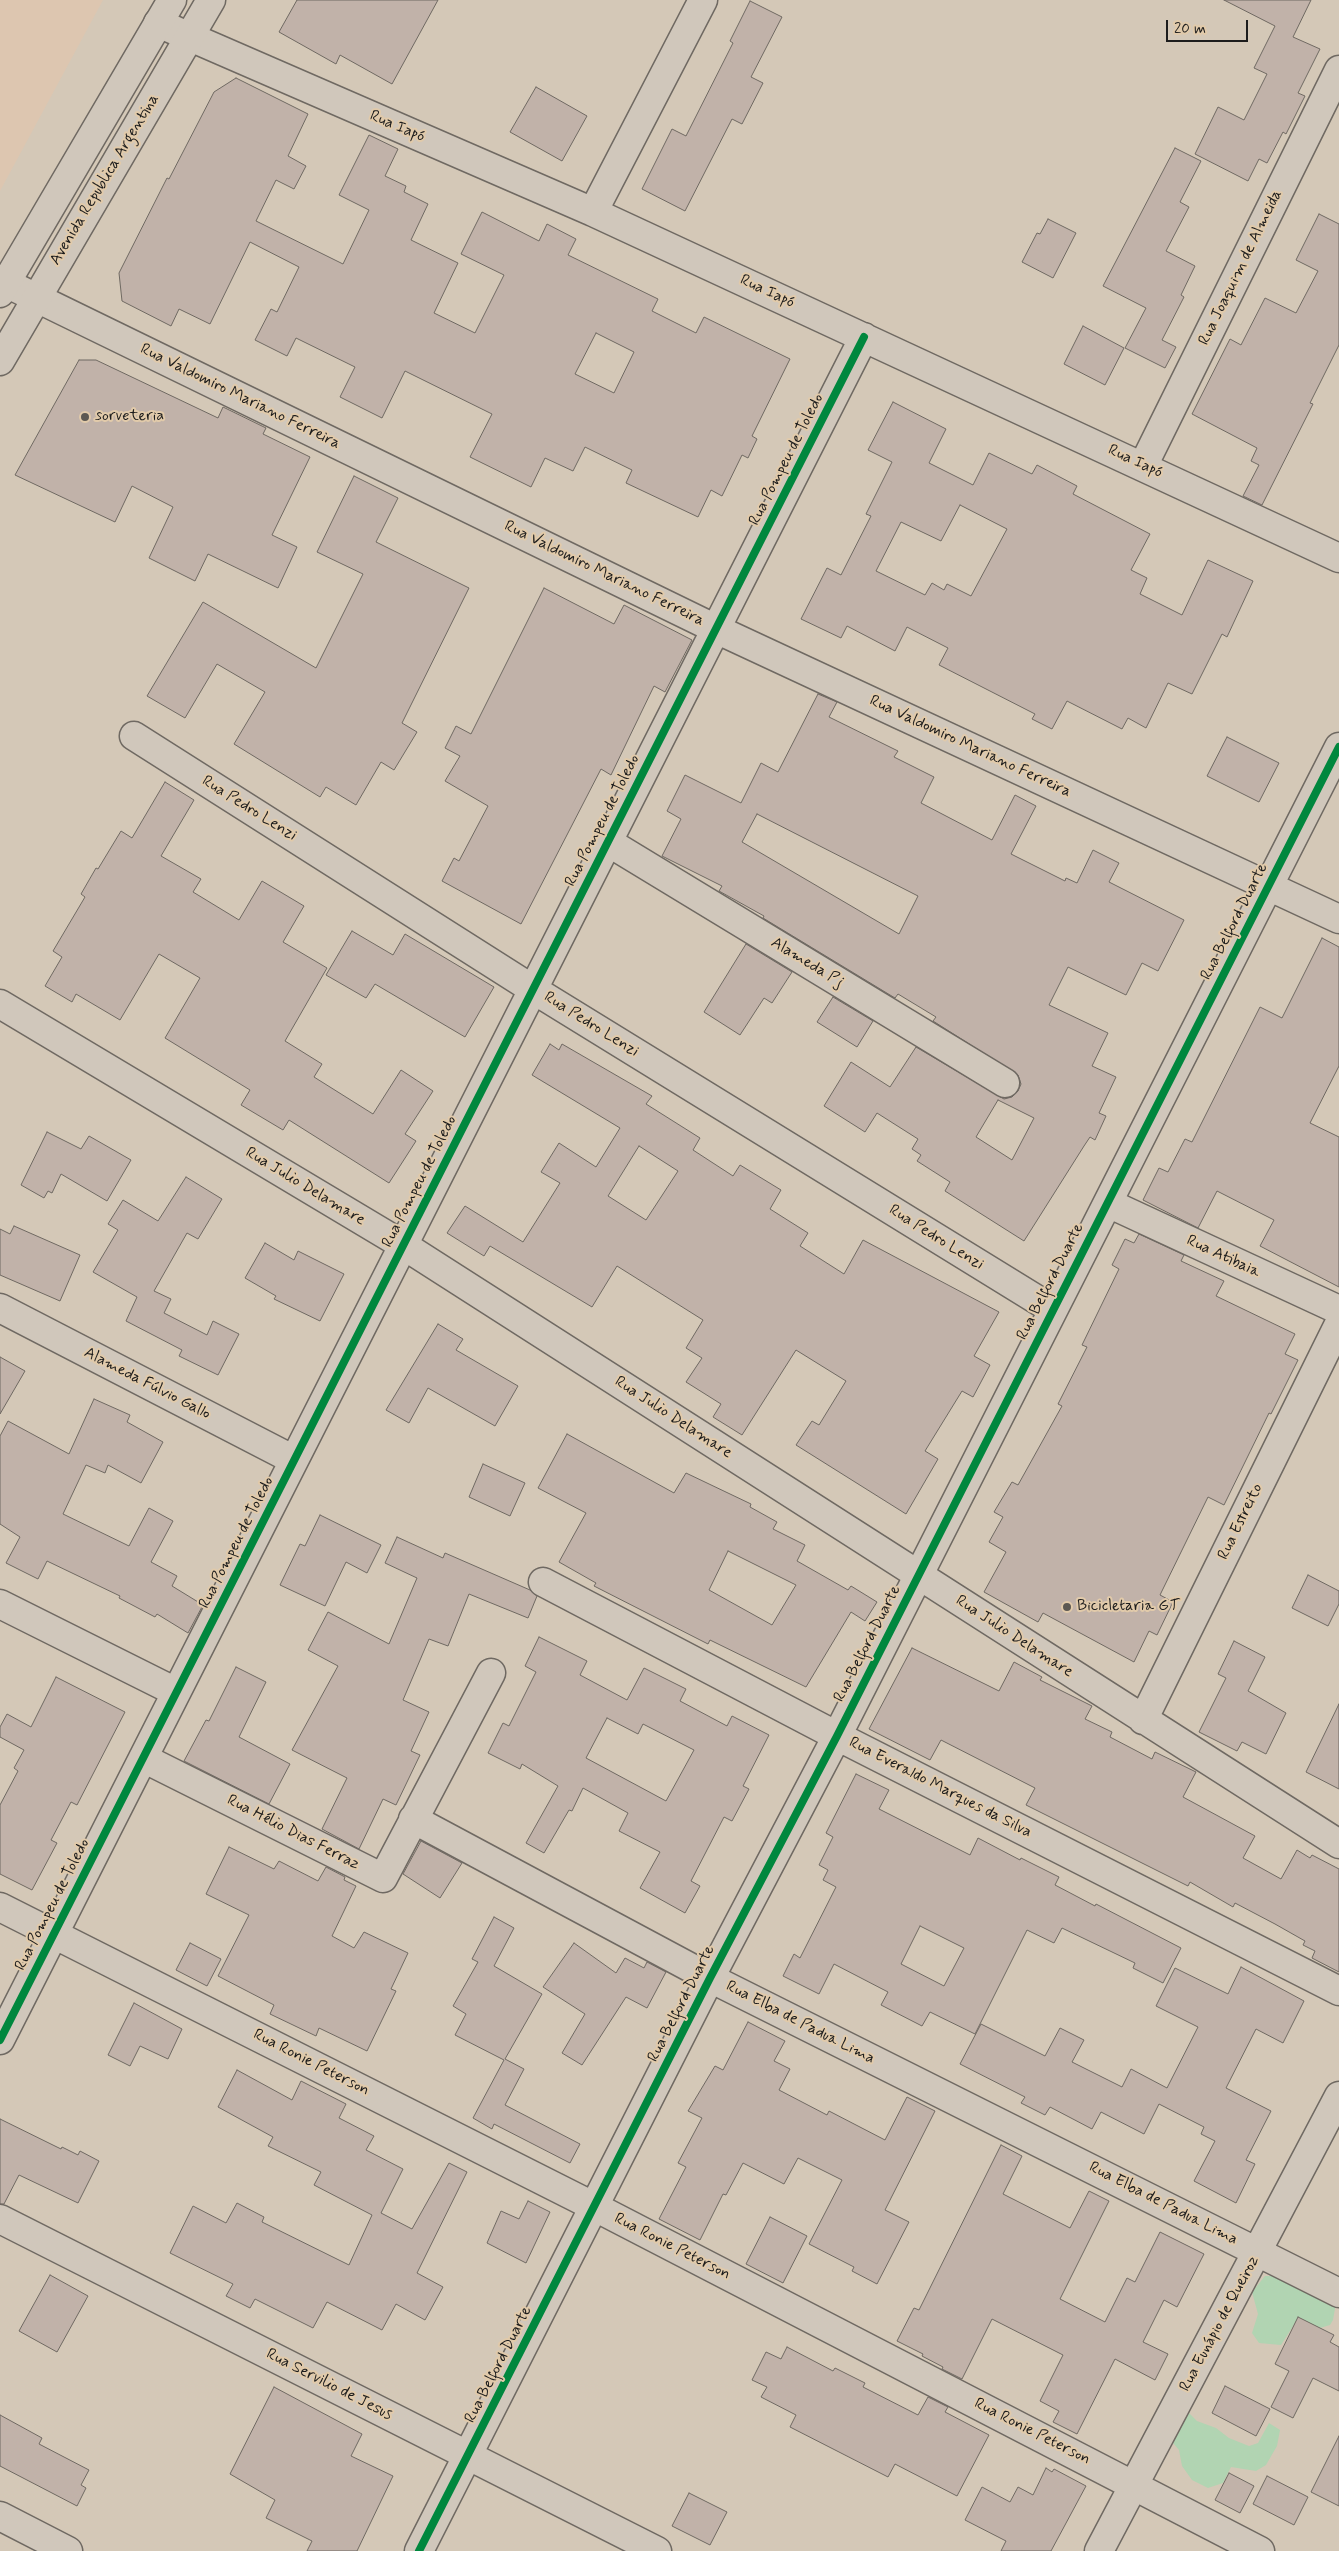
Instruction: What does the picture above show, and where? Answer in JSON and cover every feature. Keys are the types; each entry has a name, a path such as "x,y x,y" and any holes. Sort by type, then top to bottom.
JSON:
{"street":[{"name":"Avenida Republica Argentina","path":"3,288 172,0"},
{"name":"Avenida Republica Argentina","path":"0,361 211,0"},
{"path":"593,212 703,0"},
{"name":"Rua Iapó","path":"158,23 593,212 1339,558"},
{"name":"Rua Joaquim de Almeida","path":"1143,466 1339,70"},
{"name":"Rua Valdomiro Mariano Ferreira","path":"3,288 36,298 716,629 1339,919"},
{"name":"Rua Pompeu de Toledo","path":"0,2040 864,337"},
{"name":"Rua Pedro Lenzi","path":"134,736 534,990 1052,1310"},
{"name":"Rua Belford Duarte","path":"419,2551 595,2208 710,1978 837,1736 1339,748"},
{"name":"Alameda Pj","path":"608,842 1005,1083"},
{"name":"Rua Julio Delamare","path":"0,1004 403,1246 1339,1844"},
{"name":"Rua Atibaia","path":"1108,1203 1339,1310"},
{"name":"Alameda Fúlvio Gallo","path":"0,1308 294,1460"},
{"name":"Rua Estreito","path":"1143,1720 1339,1324"},
{"name":"Rua Everaldo Marques da Silva","path":"544,1582 837,1736 1339,1991"},
{"path":"0,1604 176,1692"},
{"path":"413,1819 491,1673"},
{"name":"Rua Hélio Dias Ferraz","path":"143,1758 383,1878 413,1819"},
{"name":"Rua Elba de Padua Lima","path":"413,1819 710,1978 1339,2293"},
{"name":"Rua Ronie Peterson","path":"0,1907 595,2208 1260,2551"},
{"name":"Rua Eunápio de Queiroz","path":"1099,2551 1339,2096"},
{"name":"Rua Servilio de Jesus","path":"0,2219 658,2551"},
{"path":"0,2516 68,2551"}],"shaded area":[{"path":"0,0 103,0 0,191"}],"green space":[{"path":"1265,2276 1280,2276 1336,2303 1333,2320 1330,2325 1320,2328 1297,2320 1281,2345 1259,2343 1252,2333 1258,2314 1252,2292"},
{"path":"1186,2410 1197,2421 1216,2428 1229,2438 1249,2446 1258,2443 1269,2423 1280,2430 1277,2446 1266,2465 1256,2471 1231,2467 1223,2483 1208,2488 1192,2480 1182,2466 1179,2450 1166,2435"}],"building":[{"path":"297,0 438,0 392,84 340,55 336,64 279,32"},
{"path":"1224,0 1311,0 1293,37 1320,49 1298,93 1305,96 1286,134 1283,132 1267,163 1259,159 1248,181 1195,154 1218,107 1244,120 1267,74 1254,68 1275,26"},
{"path":"750,1 782,17 751,77 763,83 742,124 732,119 685,211 642,189 672,129 686,136 733,43 730,41"},
{"path":"236,78 308,114 288,156 306,166 294,189 276,180 256,221 343,264 369,210 339,195 369,135 398,149 385,176 406,186 404,192 428,204 411,240 458,263 434,313 475,333 504,275 461,254 482,212 539,241 547,224 576,239 568,255 658,299 652,311 696,333 704,317 790,359 752,436 757,439 748,458 742,455 722,496 711,490 698,517 626,483 632,470 585,447 573,471 545,458 531,487 470,457 492,414 405,371 382,418 340,397 355,367 296,338 287,356 255,340 271,309 277,312 299,267 250,242 210,324 179,309 171,326 122,301 119,273 167,178 169,179 214,92","holes":["596,333 634,352 614,393 575,374"]},
{"path":"536,87 587,116 562,161 510,132"},
{"path":"1175,148 1201,161 1180,202 1189,207 1166,251 1195,266 1181,295 1184,297 1162,340 1176,347 1165,368 1125,348 1146,308 1103,286"},
{"path":"1319,214 1339,224 1339,345 1310,403 1313,404 1262,505 1243,496 1259,465 1251,461 1257,448 1192,414 1230,339 1241,345 1265,298 1296,313 1318,271 1296,260"},
{"path":"1048,219 1076,233 1053,278 1022,262 1037,233 1040,234"},
{"path":"1083,326 1124,348 1105,385 1064,364"},
{"path":"79,360 96,360 218,418 223,407 266,428 263,434 310,457 272,535 297,547 278,588 208,554 195,581 149,558 173,507 132,486 115,522 15,475"},
{"path":"893,402 946,429 929,463 973,485 989,453 1032,474 1037,465 1077,486 1073,494 1150,534 1131,570 1147,578 1140,594 1182,615 1208,560 1253,581 1227,637 1222,634 1192,694 1168,683 1146,728 1128,718 1122,729 1067,701 1052,729 1032,719 1035,714 939,665 948,648 907,627 895,651 847,626 841,638 801,619 827,568 841,575 871,516 866,514 892,462 868,450","holes":["960,505 1007,529 971,596 947,584 944,590 932,583 925,595 876,571 901,522 941,541"]},
{"path":"354,476 398,498 376,542 469,588 402,723 417,732 394,770 381,762 356,805 326,787 320,797 234,744 265,692 217,664 185,718 147,696 203,602 316,668 363,574 317,552"},
{"path":"544,588 614,624 624,605 692,640 665,692 654,686 611,775 601,769 521,924 442,881 454,858 459,861 488,806 445,781 460,756 445,748 456,726 471,734"},
{"path":"818,694 837,702 829,717 898,751 894,757 934,777 921,803 992,840 1015,795 1036,806 1011,854 1065,881 1066,878 1077,883 1093,850 1119,863 1109,882 1184,920 1158,971 1142,963 1126,995 1068,967 1049,1005 1108,1033 1092,1066 1116,1077 1099,1113 1106,1116 1095,1140 1090,1137 1024,1241 945,1191 950,1182 917,1161 921,1155 912,1149 918,1139 877,1113 865,1132 824,1106 851,1062 890,1087 916,1047 1004,1099 1012,1097 1018,1091 1021,1084 1018,1075 933,1021 936,1017 898,994 895,998 763,918 764,916 719,891 722,886 662,856 681,819 667,811 685,775 741,803 761,763 778,772","holes":["757,814 918,896 899,934 742,842","998,1100 1034,1118 1012,1160 976,1137"]},
{"path":"1227,737 1279,763 1259,802 1207,776"},
{"path":"165,782 194,800 161,856 201,879 193,892 239,920 262,881 304,906 283,942 327,968 285,1041 322,1064 314,1077 373,1114 401,1070 433,1091 405,1134 416,1141 389,1183 289,1120 283,1130 241,1105 250,1090 165,1038 200,978 159,954 120,1020 76,994 72,1002 45,986 62,957 53,951 85,897 81,894 96,868 98,869 121,831 132,838"},
{"path":"352,931 393,955 405,934 494,987 465,1037 375,984 366,998 326,975"},
{"path":"1322,938 1339,947 1339,1066 1310,1123 1339,1137 1339,1287 1260,1246 1274,1220 1217,1191 1198,1228 1143,1200 1159,1168 1168,1172 1185,1139 1192,1142 1260,1007 1282,1018"},
{"path":"746,944 792,972 772,1003 764,998 740,1035 704,1012"},
{"path":"833,997 873,1021 857,1047 817,1022"},
{"path":"550,1044 559,1050 562,1044 652,1096 646,1104 700,1138 693,1150 733,1176 740,1165 781,1190 770,1209 808,1233 800,1246 844,1274 863,1240 999,1312 974,1356 990,1365 973,1397 962,1391 925,1451 938,1459 906,1514 796,1445 812,1421 819,1425 846,1381 796,1350 742,1435 713,1417 721,1404 686,1382 702,1358 686,1348 703,1320 617,1266 592,1307 490,1246 484,1256 447,1233 465,1206 523,1242 560,1183 541,1172 559,1143 596,1167 620,1128 532,1075","holes":["639,1146 678,1171 646,1220 608,1196"]},
{"path":"47,1132 81,1149 89,1136 131,1160 107,1201 61,1174 52,1193 48,1191 44,1198 21,1185"},
{"path":"186,1177 222,1199 198,1239 187,1233 154,1291 171,1299 164,1313 207,1335 213,1321 239,1334 218,1375 179,1356 182,1350 126,1321 137,1297 93,1272 118,1230 108,1224 123,1200 158,1221"},
{"path":"14,1226 80,1255 60,1301 0,1275 0,1229 10,1234"},
{"path":"1139,1234 1184,1255 1181,1261 1224,1281 1216,1296 1295,1334 1285,1354 1298,1360 1271,1414 1269,1413 1224,1505 1208,1497 1160,1595 1173,1602 1157,1635 1149,1631 1134,1662 1043,1613 1038,1622 984,1592 1006,1552 989,1542 1003,1517 994,1512 1012,1482 1018,1485 1062,1406 1058,1404 1087,1347 1082,1345 1119,1269 1112,1265 1125,1239 1134,1243"},
{"path":"265,1243 294,1260 298,1251 344,1274 320,1321 274,1299 276,1296 245,1278"},
{"path":"438,1324 463,1339 456,1350 518,1386 495,1426 428,1388 409,1423 386,1410"},
{"path":"0,1357 25,1371 0,1414"},
{"path":"94,1399 130,1415 127,1422 163,1442 141,1483 108,1465 105,1473 86,1465 63,1514 129,1546 149,1508 173,1521 151,1562 177,1576 172,1586 203,1605 188,1633 157,1614 155,1617 119,1598 120,1596 47,1561 38,1579 6,1563 20,1537 0,1524 0,1436 8,1421 69,1454"},
{"path":"567,1434 674,1493 686,1473 751,1504 750,1507 777,1522 773,1529 805,1545 797,1561 848,1590 851,1586 877,1602 865,1621 851,1612 806,1687 710,1640 708,1644 594,1586 596,1583 559,1562 586,1513 538,1488","holes":["728,1551 796,1585 772,1625 709,1590"]},
{"path":"483,1464 525,1483 510,1516 469,1497"},
{"path":"320,1515 381,1545 367,1573 346,1562 325,1606 280,1585 300,1544 305,1546"},
{"path":"397,1537 443,1558 445,1553 530,1590 537,1596 528,1618 469,1594 448,1646 429,1639 403,1700 429,1712 411,1751 420,1755 396,1805 383,1799 359,1849 322,1829 347,1778 292,1750 338,1666 308,1650 328,1612 389,1644 417,1578 385,1563"},
{"path":"1308,1575 1339,1591 1339,1604 1328,1626 1292,1608"},
{"path":"539,1637 587,1661 580,1675 627,1700 644,1668 686,1689 680,1701 727,1726 732,1716 769,1735 743,1786 749,1789 732,1821 724,1817 691,1881 700,1886 685,1913 640,1888 660,1852 619,1831 628,1813 583,1788 572,1811 569,1810 544,1853 526,1843 558,1786 522,1764 520,1769 488,1753 503,1723 509,1726 536,1672 525,1666","holes":["607,1718 638,1734 643,1724 694,1750 666,1801 586,1758"]},
{"path":"1234,1641 1265,1657 1248,1691 1286,1713 1266,1754 1242,1742 1237,1751 1199,1732 1226,1678 1218,1674"},
{"path":"912,1648 999,1691 1014,1662 1042,1677 1040,1680 1092,1706 1085,1719 1112,1732 1110,1737 1152,1759 1155,1752 1196,1772 1183,1797 1255,1836 1243,1858 1281,1879 1297,1850 1310,1858 1312,1855 1339,1869 1339,1972 1312,1958 1315,1951 1303,1945 1305,1941 1275,1924 1235,1903 1233,1907 1190,1882 1188,1886 1026,1805 1035,1788 941,1740 930,1760 869,1729"},
{"path":"236,1667 266,1682 239,1737 290,1764 269,1804 184,1761 206,1720 209,1721"},
{"path":"56,1677 125,1712 77,1805 71,1802 51,1840 57,1843 32,1890 0,1874 0,1805 18,1771 14,1768 24,1750 0,1737 0,1727 7,1714 31,1727"},
{"path":"1339,1704 1339,1789 1306,1772"},
{"path":"856,1774 889,1790 879,1809 970,1855 978,1838 1020,1860 1021,1858 1059,1877 1055,1885 1181,1948 1163,1983 1133,1968 1135,1963 1062,1928 1054,1943 1027,1930 975,2034 930,2012 922,2026 881,2005 888,1992 834,1964 819,1994 783,1976 794,1954 800,1958 836,1887 823,1880 828,1870 819,1865 833,1837 826,1833","holes":["920,1926 964,1948 944,1986 901,1964"]},
{"path":"421,1841 462,1863 440,1898 403,1874"},
{"path":"229,1847 274,1869 279,1861 318,1881 326,1867 345,1877 344,1880 356,1886 332,1936 354,1948 364,1932 408,1953 391,1989 396,1991 367,2051 319,2028 316,2036 270,2014 274,2005 218,1976 249,1915 206,1894"},
{"path":"494,1917 514,1928 494,1966 542,1994 505,2059 524,2069 505,2105 580,2144 570,2163 494,2124 492,2129 473,2118 504,2060 455,2035 466,2014 453,2006 478,1962 472,1959"},
{"path":"190,1943 221,1959 207,1986 176,1970"},
{"path":"574,1943 616,1973 625,1958 644,1968 647,1962 666,1972 647,2008 626,1997 582,2065 562,2053 585,2014 543,1987"},
{"path":"1241,1967 1304,2001 1283,2043 1256,2029 1226,2088 1271,2111 1246,2160 1255,2164 1236,2203 1194,2181 1215,2141 1201,2134 1204,2127 1159,2104 1144,2134 1101,2112 1092,2129 1050,2107 1045,2115 1021,2103 1025,2097 960,2064 981,2024 1045,2056 1060,2028 1084,2040 1072,2062 1122,2087 1131,2069 1167,2088 1198,2027 1156,2006 1175,1968 1228,1994"},
{"path":"134,2003 182,2029 168,2059 140,2046 130,2066 108,2055"},
{"path":"748,2022 785,2041 774,2061 790,2069 779,2090 827,2115 829,2111 885,2140 907,2097 935,2111 885,2210 909,2222 877,2284 852,2271 854,2267 809,2244 842,2180 798,2158 784,2184 743,2163 726,2195 723,2194 700,2240 659,2219 686,2167 678,2163 702,2118 688,2111 715,2066 723,2070"},
{"path":"237,2070 292,2100 301,2081 346,2104 339,2118 374,2136 366,2150 403,2169 381,2213 412,2229 449,2163 467,2172 417,2273 443,2287 425,2320 396,2304 382,2330 327,2302 313,2328 255,2299 250,2308 226,2296 233,2284 170,2253 193,2206 226,2223 237,2203 264,2217 262,2222 349,2265 372,2215 314,2185 321,2172 268,2146 273,2137 218,2107"},
{"path":"0,2119 61,2149 62,2147 78,2155 80,2151 99,2161 78,2203 19,2175 4,2204 0,2204"},
{"path":"1001,2145 1022,2156 1003,2194 1070,2228 1089,2191 1109,2201 1060,2299 1105,2322 1127,2278 1135,2282 1160,2232 1204,2254 1177,2307 1164,2300 1143,2342 1168,2354 1155,2380 1115,2359 1077,2434 1053,2422 1059,2411 1040,2401 1063,2355 992,2319 962,2379 942,2369 943,2367 922,2356 923,2354 897,2341 914,2308 919,2310"},
{"path":"528,2201 550,2212 526,2263 487,2243 501,2211 519,2219"},
{"path":"770,2217 807,2236 783,2283 746,2264"},
{"path":"50,2275 88,2296 57,2352 19,2331"},
{"path":"1298,2317 1334,2335 1330,2342 1339,2347 1339,2391 1313,2378 1293,2418 1271,2407 1289,2371 1275,2364"},
{"path":"787,2347 833,2371 835,2368 865,2383 863,2387 918,2415 928,2397 948,2407 945,2412 989,2435 957,2496 895,2464 888,2477 790,2427 796,2415 761,2397 767,2387 752,2380 766,2352 781,2359"},
{"path":"1225,2386 1270,2409 1256,2436 1212,2413"},
{"path":"274,2387 362,2434 351,2456 393,2476 357,2551 307,2551 312,2541 266,2518 275,2500 230,2474"},
{"path":"0,2415 42,2438 39,2444 89,2470 81,2485 86,2488 77,2506 0,2466"},
{"path":"1339,2436 1339,2506 1311,2492"},
{"path":"1046,2468 1052,2472 1054,2469 1086,2486 1051,2551 1001,2551 1006,2541 965,2520 982,2487 1010,2502 1018,2487 1033,2495"},
{"path":"1229,2473 1254,2486 1240,2513 1215,2500"},
{"path":"1267,2476 1308,2497 1294,2525 1253,2504"},
{"path":"689,2493 727,2512 710,2545 672,2526"}],"cycle path":[{"path":"0,2040 864,337"},
{"path":"419,2551 710,1978 837,1736 1339,747"}],"place":[{"name":"sorveteria","path":"85,417"},
{"name":"Bicicletaria GT","path":"1067,1607"}]}
